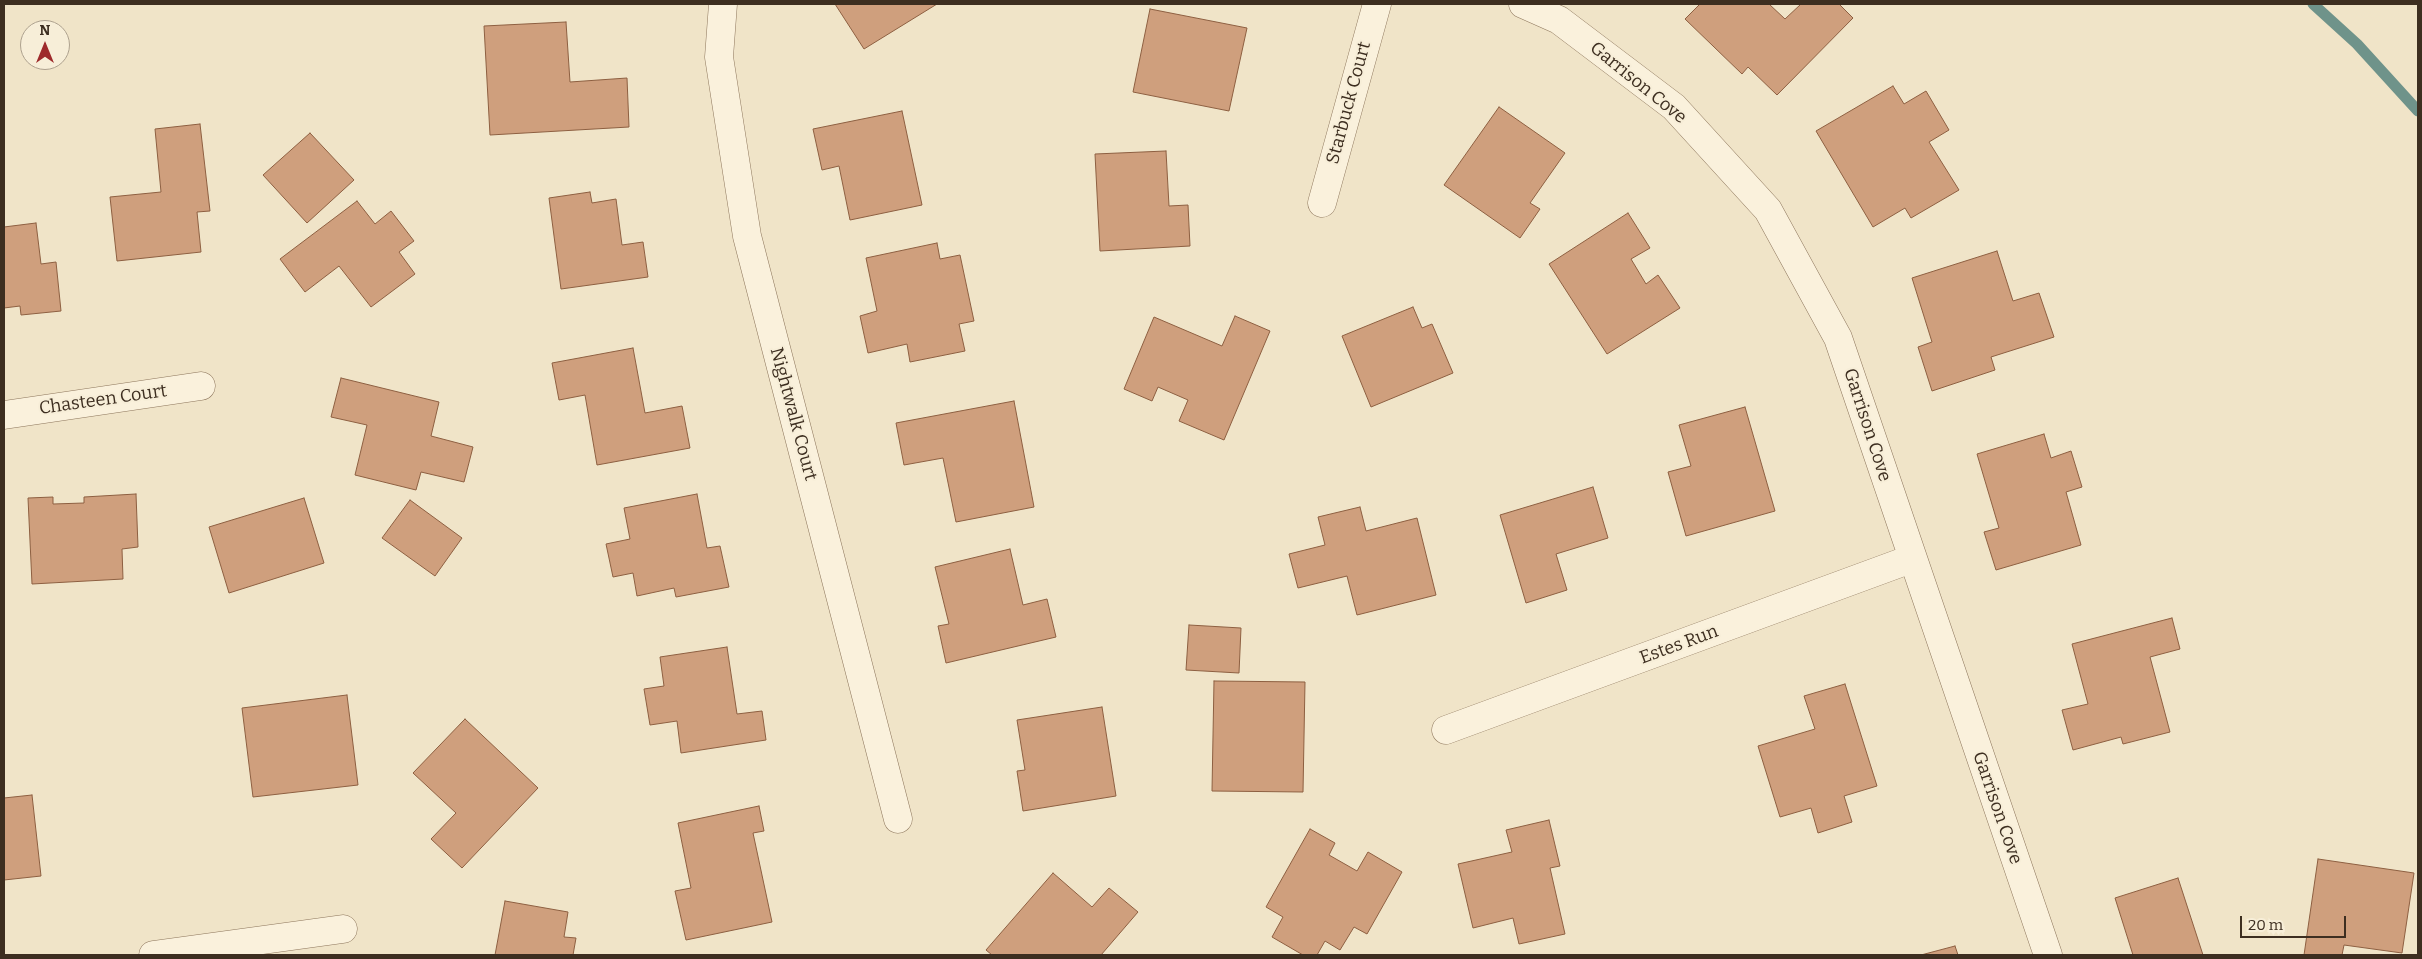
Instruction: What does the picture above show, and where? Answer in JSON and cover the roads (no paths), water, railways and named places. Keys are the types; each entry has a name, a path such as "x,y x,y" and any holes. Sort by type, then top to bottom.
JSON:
{"street":[{"name":"Nightwalk Court","path":"723,4 719,56 747,236 898,819"},
{"name":"Starbuck Court","path":"1322,203 1377,4"},
{"name":"Garrison Cove","path":"1523,4 1559,20 1674,107 1768,210 1838,338 2048,955"},
{"name":"Chasteen Court","path":"4,415 201,386"},
{"name":"Estes Run","path":"1446,730 1912,559"},
{"path":"153,955 343,929"}],"waterway":[{"path":"2313,4 2357,44 2418,111"}]}
